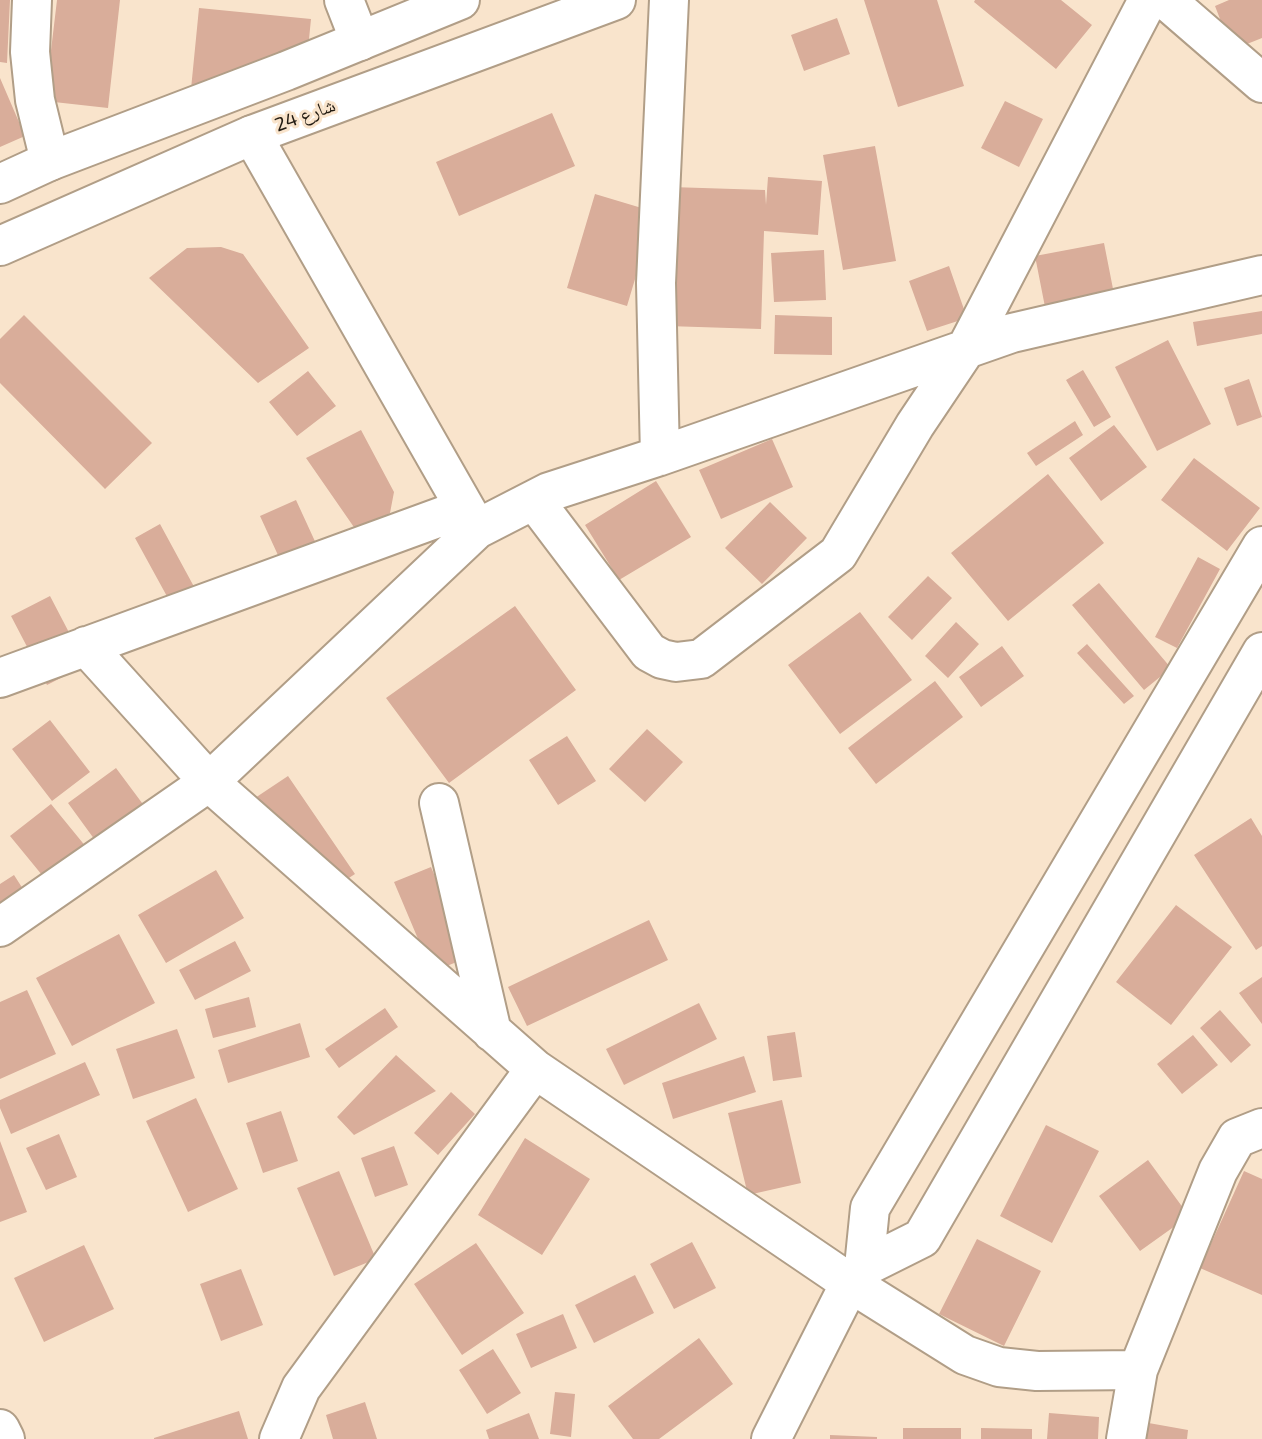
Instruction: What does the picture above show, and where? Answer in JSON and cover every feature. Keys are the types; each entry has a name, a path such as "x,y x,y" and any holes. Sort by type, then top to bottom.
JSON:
{"street":[{"path":"32,0 30,52 35,100 50,162"},
{"path":"345,0 360,41"},
{"path":"0,184 460,0"},
{"name":"شارع 24","path":"0,246 252,135 616,0"},
{"path":"660,456 656,283 669,0"},
{"path":"534,500 649,652 676,662 701,659 838,554 915,425 966,349 1148,0"},
{"path":"1167,0 1262,83"},
{"path":"252,135 471,519"},
{"path":"0,678 86,646 534,500 549,492 660,456 1012,332 1262,275"},
{"path":"0,928 209,782 471,519"},
{"path":"771,1439 857,1275 870,1208 1262,546"},
{"path":"86,646 209,782 535,1069 857,1275 965,1355 999,1367 1037,1371 1138,1370"},
{"path":"857,1275 922,1238 1262,652"},
{"path":"439,803 492,1031"},
{"path":"279,1439 301,1388 535,1069"},
{"path":"1126,1439 1138,1370 1219,1171 1237,1138 1262,1128"},
{"path":"0,1429 5,1439"}],"building":[{"path":"0,0 10,0 7,63 0,62"},
{"path":"57,0 120,0 108,108 45,101"},
{"path":"864,0 937,0 964,86 898,107"},
{"path":"1061,0 1092,25 1056,69 974,2"},
{"path":"1229,0 1262,0 1262,38 1232,50 1215,6"},
{"path":"199,8 311,19 308,49 191,89"},
{"path":"837,18 850,54 804,71 791,35"},
{"path":"0,78 25,136 0,147"},
{"path":"1005,101 1043,119 1019,167 981,148"},
{"path":"552,113 575,166 459,216 436,162"},
{"path":"875,146 896,261 843,270 823,155"},
{"path":"768,177 822,181 818,235 764,231 761,329 667,326 671,187 765,190 766,205"},
{"path":"595,194 655,212 627,306 567,288"},
{"path":"1104,243 1115,299 1046,312 1035,256"},
{"path":"221,247 243,254 309,348 258,383 149,278 187,248"},
{"path":"824,250 826,300 774,302 771,253"},
{"path":"949,266 967,318 927,331 909,281"},
{"path":"1262,311 1262,334 1197,346 1193,322"},
{"path":"24,315 152,443 105,489 0,383 0,339"},
{"path":"775,315 832,317 832,355 774,354"},
{"path":"1168,340 1211,424 1157,451 1115,367"},
{"path":"1083,370 1111,417 1094,427 1066,380"},
{"path":"308,371 336,406 297,436 269,402"},
{"path":"1249,379 1262,417 1237,426 1224,388"},
{"path":"1075,421 1083,435 1036,466 1027,453"},
{"path":"1114,425 1147,467 1101,501 1069,458"},
{"path":"361,430 394,492 390,513 358,533 306,458"},
{"path":"772,439 793,487 721,519 699,470"},
{"path":"1194,458 1260,508 1227,551 1161,500"},
{"path":"1048,474 1104,543 1008,621 951,553"},
{"path":"656,481 691,537 619,580 585,525"},
{"path":"296,500 330,574 294,590 260,516"},
{"path":"770,502 807,538 762,584 725,548"},
{"path":"160,524 211,618 186,631 135,538"},
{"path":"1198,557 1220,569 1177,648 1155,637"},
{"path":"928,576 952,598 912,640 888,617"},
{"path":"1099,583 1171,668 1144,690 1072,605"},
{"path":"50,596 86,665 47,685 11,616"},
{"path":"515,606 576,690 449,783 386,698"},
{"path":"860,612 912,680 840,734 788,665"},
{"path":"956,622 979,644 948,678 925,656"},
{"path":"1087,644 1134,696 1124,704 1077,653"},
{"path":"1002,646 1024,676 981,707 959,677"},
{"path":"935,681 963,717 876,784 848,748"},
{"path":"50,720 90,772 52,801 12,749"},
{"path":"647,729 683,762 645,802 609,769"},
{"path":"567,736 596,781 558,805 529,760"},
{"path":"116,768 148,811 100,847 68,803"},
{"path":"288,776 355,874 318,898 252,800"},
{"path":"51,804 91,853 51,886 10,836"},
{"path":"1251,818 1262,836 1262,946 1256,950 1194,855"},
{"path":"431,867 469,957 432,972 394,882"},
{"path":"216,870 244,918 166,963 138,915"},
{"path":"14,875 41,917 0,943 0,884"},
{"path":"1176,905 1232,947 1171,1025 1116,982"},
{"path":"649,920 668,960 527,1026 508,987"},
{"path":"119,934 155,1003 72,1046 36,978"},
{"path":"235,941 251,971 195,1000 179,970"},
{"path":"1262,977 1262,1024 1239,993"},
{"path":"27,990 56,1054 0,1079 0,1002"},
{"path":"249,997 256,1027 213,1038 205,1009"},
{"path":"699,1003 717,1039 624,1085 606,1049"},
{"path":"385,1008 398,1027 339,1068 325,1049"},
{"path":"1220,1010 1251,1045 1231,1063 1200,1028"},
{"path":"300,1023 310,1057 228,1083 218,1050"},
{"path":"177,1029 195,1078 133,1099 116,1049"},
{"path":"795,1032 802,1077 773,1081 767,1036"},
{"path":"1193,1035 1218,1065 1182,1094 1157,1064"},
{"path":"396,1055 436,1091 354,1135 337,1117"},
{"path":"744,1056 756,1092 673,1119 662,1083"},
{"path":"85,1062 100,1095 11,1134 0,1108 0,1100"},
{"path":"451,1092 475,1114 438,1155 414,1133"},
{"path":"196,1098 238,1189 188,1212 146,1121"},
{"path":"782,1100 801,1183 748,1195 728,1113"},
{"path":"281,1111 298,1161 263,1173 246,1123"},
{"path":"1046,1125 1099,1151 1052,1243 1000,1216"},
{"path":"59,1134 77,1177 46,1190 26,1148"},
{"path":"525,1138 590,1179 542,1255 478,1215"},
{"path":"0,1141 27,1212 0,1222"},
{"path":"394,1146 408,1185 375,1197 361,1158"},
{"path":"1148,1160 1189,1216 1140,1251 1099,1196"},
{"path":"339,1171 376,1259 334,1276 297,1188"},
{"path":"1244,1171 1262,1179 1262,1295 1200,1268"},
{"path":"977,1239 1041,1271 1004,1346 939,1314"},
{"path":"692,1242 716,1288 674,1309 650,1264"},
{"path":"476,1243 524,1313 462,1355 414,1284"},
{"path":"84,1245 114,1309 44,1342 14,1278"},
{"path":"241,1269 263,1325 221,1341 200,1284"},
{"path":"635,1275 654,1313 594,1343 575,1305"},
{"path":"563,1314 577,1348 531,1368 516,1334"},
{"path":"699,1338 733,1384 659,1439 633,1439 608,1406"},
{"path":"493,1349 521,1393 487,1414 459,1370"},
{"path":"555,1392 575,1394 571,1437 550,1434"},
{"path":"365,1402 377,1439 333,1439 326,1415"},
{"path":"239,1411 248,1439 154,1439 154,1438"},
{"path":"529,1413 539,1439 489,1439 486,1430"},
{"path":"1049,1413 1099,1417 1098,1439 1047,1439"},
{"path":"1143,1422 1188,1430 1187,1439 1139,1439"},
{"path":"903,1428 961,1428 961,1439 903,1439"},
{"path":"981,1428 1032,1429 1032,1439 981,1439"},
{"path":"830,1435 877,1437 877,1439 830,1439"}]}
